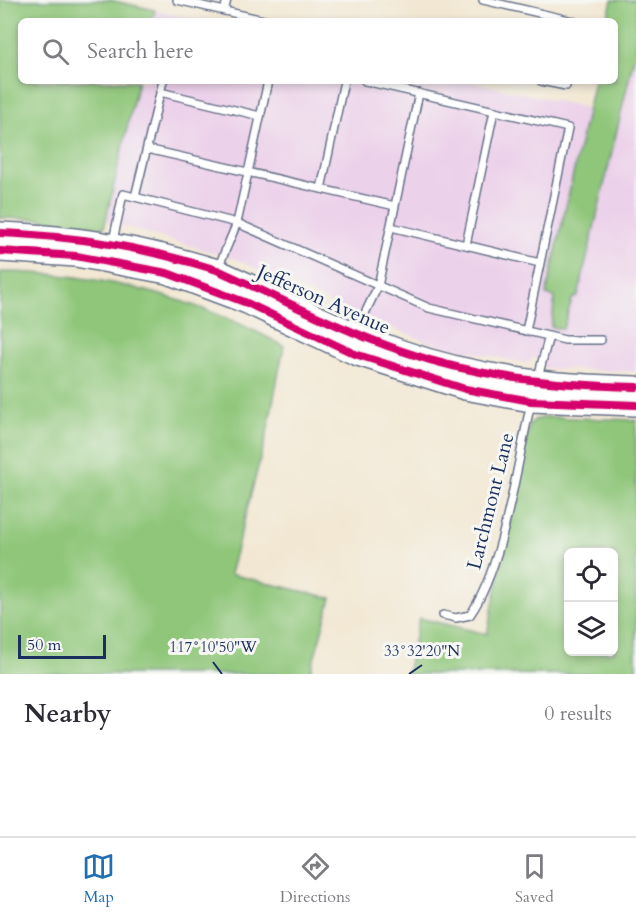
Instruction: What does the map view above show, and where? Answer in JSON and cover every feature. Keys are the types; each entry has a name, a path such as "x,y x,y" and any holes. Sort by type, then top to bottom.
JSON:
{"main road":[{"name":"Jefferson Avenue","path":"0,233 70,236 113,243 217,270 356,333 402,351 497,376 534,392 568,386 636,387"},
{"name":"Jefferson Avenue","path":"0,251 76,256 124,263 167,273 247,303 355,354 465,389 534,392 636,405"},
{"path":"124,263 155,263 211,276 217,270"}],"lane":[{"path":"177,0 255,18"},
{"path":"224,11 227,0"},
{"path":"483,0 560,18"},
{"path":"135,197 162,84"},
{"path":"217,270 237,223 267,84"},
{"path":"321,189 343,84"},
{"path":"378,84 568,128 526,331"},
{"path":"160,92 260,116"},
{"path":"356,333 378,286 419,93"},
{"path":"466,245 494,111"},
{"path":"147,149 395,206"},
{"path":"113,243 123,194 237,223 271,236 429,308 565,340 601,340"},
{"path":"391,227 540,263"},
{"path":"534,392 549,336"},
{"name":"Larchmont Lane","path":"443,615 456,618 470,615 481,598 497,553 534,392"}],"shaded area":[{"path":"155,10 190,18 153,18"},
{"path":"636,49 636,372 545,368 533,356 531,361 525,363 430,343 342,308 238,260 106,221 137,84 481,84 588,108 546,294 555,297 551,327 572,299 578,296"}],"green space":[{"path":"0,0 110,0 155,10 153,18 18,18 18,84 137,84 104,228 36,219 0,218"},
{"path":"612,0 636,0 636,49 578,296 572,299 563,329 551,327 555,297 546,295 593,84 618,84 618,18 608,18"},
{"path":"0,272 74,277 146,291 217,314 284,346 267,433 230,574 331,598 310,674 0,674"},
{"path":"546,417 636,420 636,674 407,674 419,618 487,634 530,424 534,420"}],"cycle path":[{"path":"0,233 110,244 217,270 355,333 402,351 459,368 547,382 636,387"},
{"path":"0,251 76,256 167,273 247,303 355,354 465,389 531,401 636,405"}]}
